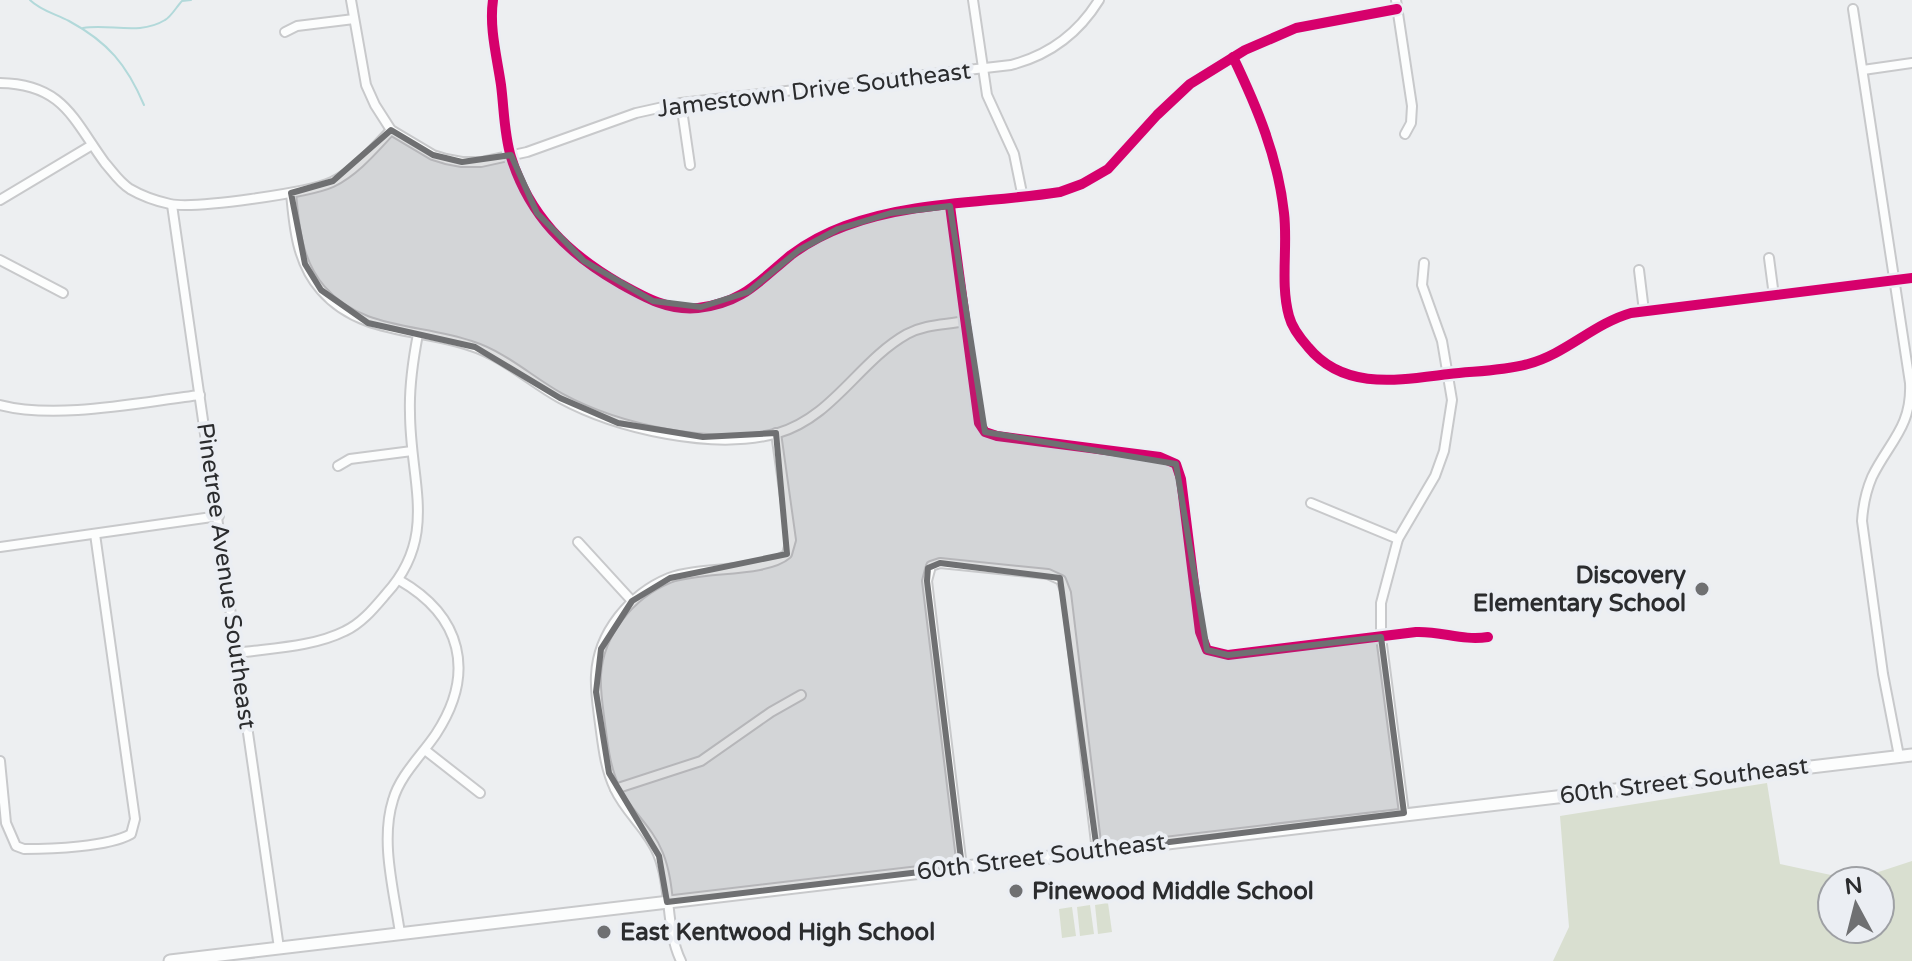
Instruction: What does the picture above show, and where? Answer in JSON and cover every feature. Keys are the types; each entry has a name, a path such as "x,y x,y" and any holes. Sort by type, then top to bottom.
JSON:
{"main road":[{"name":"60th Street Southeast","path":"170,961 1912,755"}],"street":[{"path":"0,83 37,89 59,101 77,119 117,178 146,197 172,205 291,193 333,181 355,166 391,130 366,85 351,0"},
{"path":"493,0 493,31 511,155 531,204 547,227 592,267 642,297 679,308 723,304 748,292 799,250 844,226 891,213 1023,198 1060,192 1082,184 1108,169 1126,153 1157,115 1190,84 1233,57 1296,28 1397,5 1412,106 1411,123 1405,134"},
{"path":"973,0 987,95 1014,154 1023,198"},
{"name":"Jamestown Drive Southeast","path":"391,130 433,155 481,162 636,113 681,103 982,70 1024,62 1065,41 1084,22 1099,0"},
{"path":"1853,9 1908,374 1909,403 1900,434 1869,486 1862,521 1883,674 1899,756"},
{"path":"285,32 297,26 354,19"},
{"path":"1233,57 1259,115 1279,178 1285,213 1289,318 1299,337 1316,357 1334,371 1363,380 1397,381 1529,364 1611,319 1644,311 1912,278"},
{"path":"1863,70 1912,63"},
{"path":"681,103 690,165"},
{"path":"0,200 92,145"},
{"path":"291,193 299,248 305,264 321,290 352,315 368,323 475,347 560,398 620,424 654,432 733,438 776,433 816,414 880,354 908,334 930,325 965,321"},
{"name":"Pinetree Avenue Southeast","path":"172,205 279,948"},
{"path":"950,206 979,423 985,432 997,436 1160,457 1176,464 1181,479 1200,632 1207,650 1228,655 1428,631 1469,640 1488,637"},
{"path":"1769,258 1774,296"},
{"path":"0,260 63,293"},
{"path":"1404,813 1381,637 1381,603 1398,539 1435,476 1444,451 1452,400 1442,341 1422,285 1424,263"},
{"path":"1639,270 1644,311"},
{"path":"237,653 322,639 346,631 364,618 399,580 410,561 418,532 419,506 410,415 411,370 418,334"},
{"path":"0,405 26,412 52,412 200,395"},
{"path":"681,961 659,856 651,838 615,789 603,752 596,673 601,649 612,625 632,601 670,578 772,562 787,554 791,540 776,433"},
{"path":"338,466 350,459 412,451"},
{"path":"1311,503 1398,539"},
{"path":"0,547 219,516"},
{"path":"0,761 6,823 16,846 30,849 76,845 131,834 135,819 95,534"},
{"path":"578,542 632,601"},
{"path":"962,867 927,581 931,566 949,562 1048,574 1061,580 1066,593 1097,851"},
{"path":"399,580 419,592 435,607 452,631 460,664 456,698 425,750 400,782 389,814 389,853 400,933"},
{"path":"615,789 701,761 801,695"},
{"path":"425,750 480,793"}],"highlighted area":[{"path":"391,130 433,155 462,162 511,155 537,213 584,261 653,301 701,307 748,292 799,250 838,229 891,213 950,206 985,432 1176,464 1207,650 1228,655 1381,637 1404,813 1097,851 1060,578 940,563 928,568 927,581 962,867 667,902 659,856 609,773 596,692 601,649 632,601 670,578 787,554 776,433 703,437 618,423 560,398 475,347 368,323 321,290 305,264 291,193 333,181"}],"green space":[{"path":"1767,783 1780,864 1816,872 1816,945 1896,945 1896,866 1912,861 1912,961 1553,961 1569,927 1560,816"},
{"path":"1108,903 1112,932 1098,934 1095,905"},
{"path":"1090,905 1094,934 1080,936 1077,907"},
{"path":"1072,907 1076,936 1062,938 1059,909"}],"waterway":[{"path":"30,0 83,29 105,46 131,78 144,105"},
{"path":"83,28 155,25 167,19 182,1 191,0"}],"cycle path":[{"path":"493,0 493,32 507,139 528,197 552,230 600,271 647,298 687,308 714,305 739,296 810,242 871,218 924,207 1060,192 1082,184 1108,169 1190,84 1245,50 1296,28 1397,9"},
{"path":"1233,57 1258,114 1277,172 1284,213 1285,291 1290,320 1302,340 1322,361 1338,371 1392,380 1509,368 1542,359 1604,324 1631,313 1912,278"},
{"path":"950,206 979,423 985,432 997,436 1160,457 1176,464 1181,479 1200,632 1207,650 1228,655 1416,632 1488,637"}],"place":[{"name":"Discovery Elementary School","path":"1702,589"},
{"name":"Pinewood Middle School","path":"1016,891"},
{"name":"East Kentwood High School","path":"604,932"}]}
